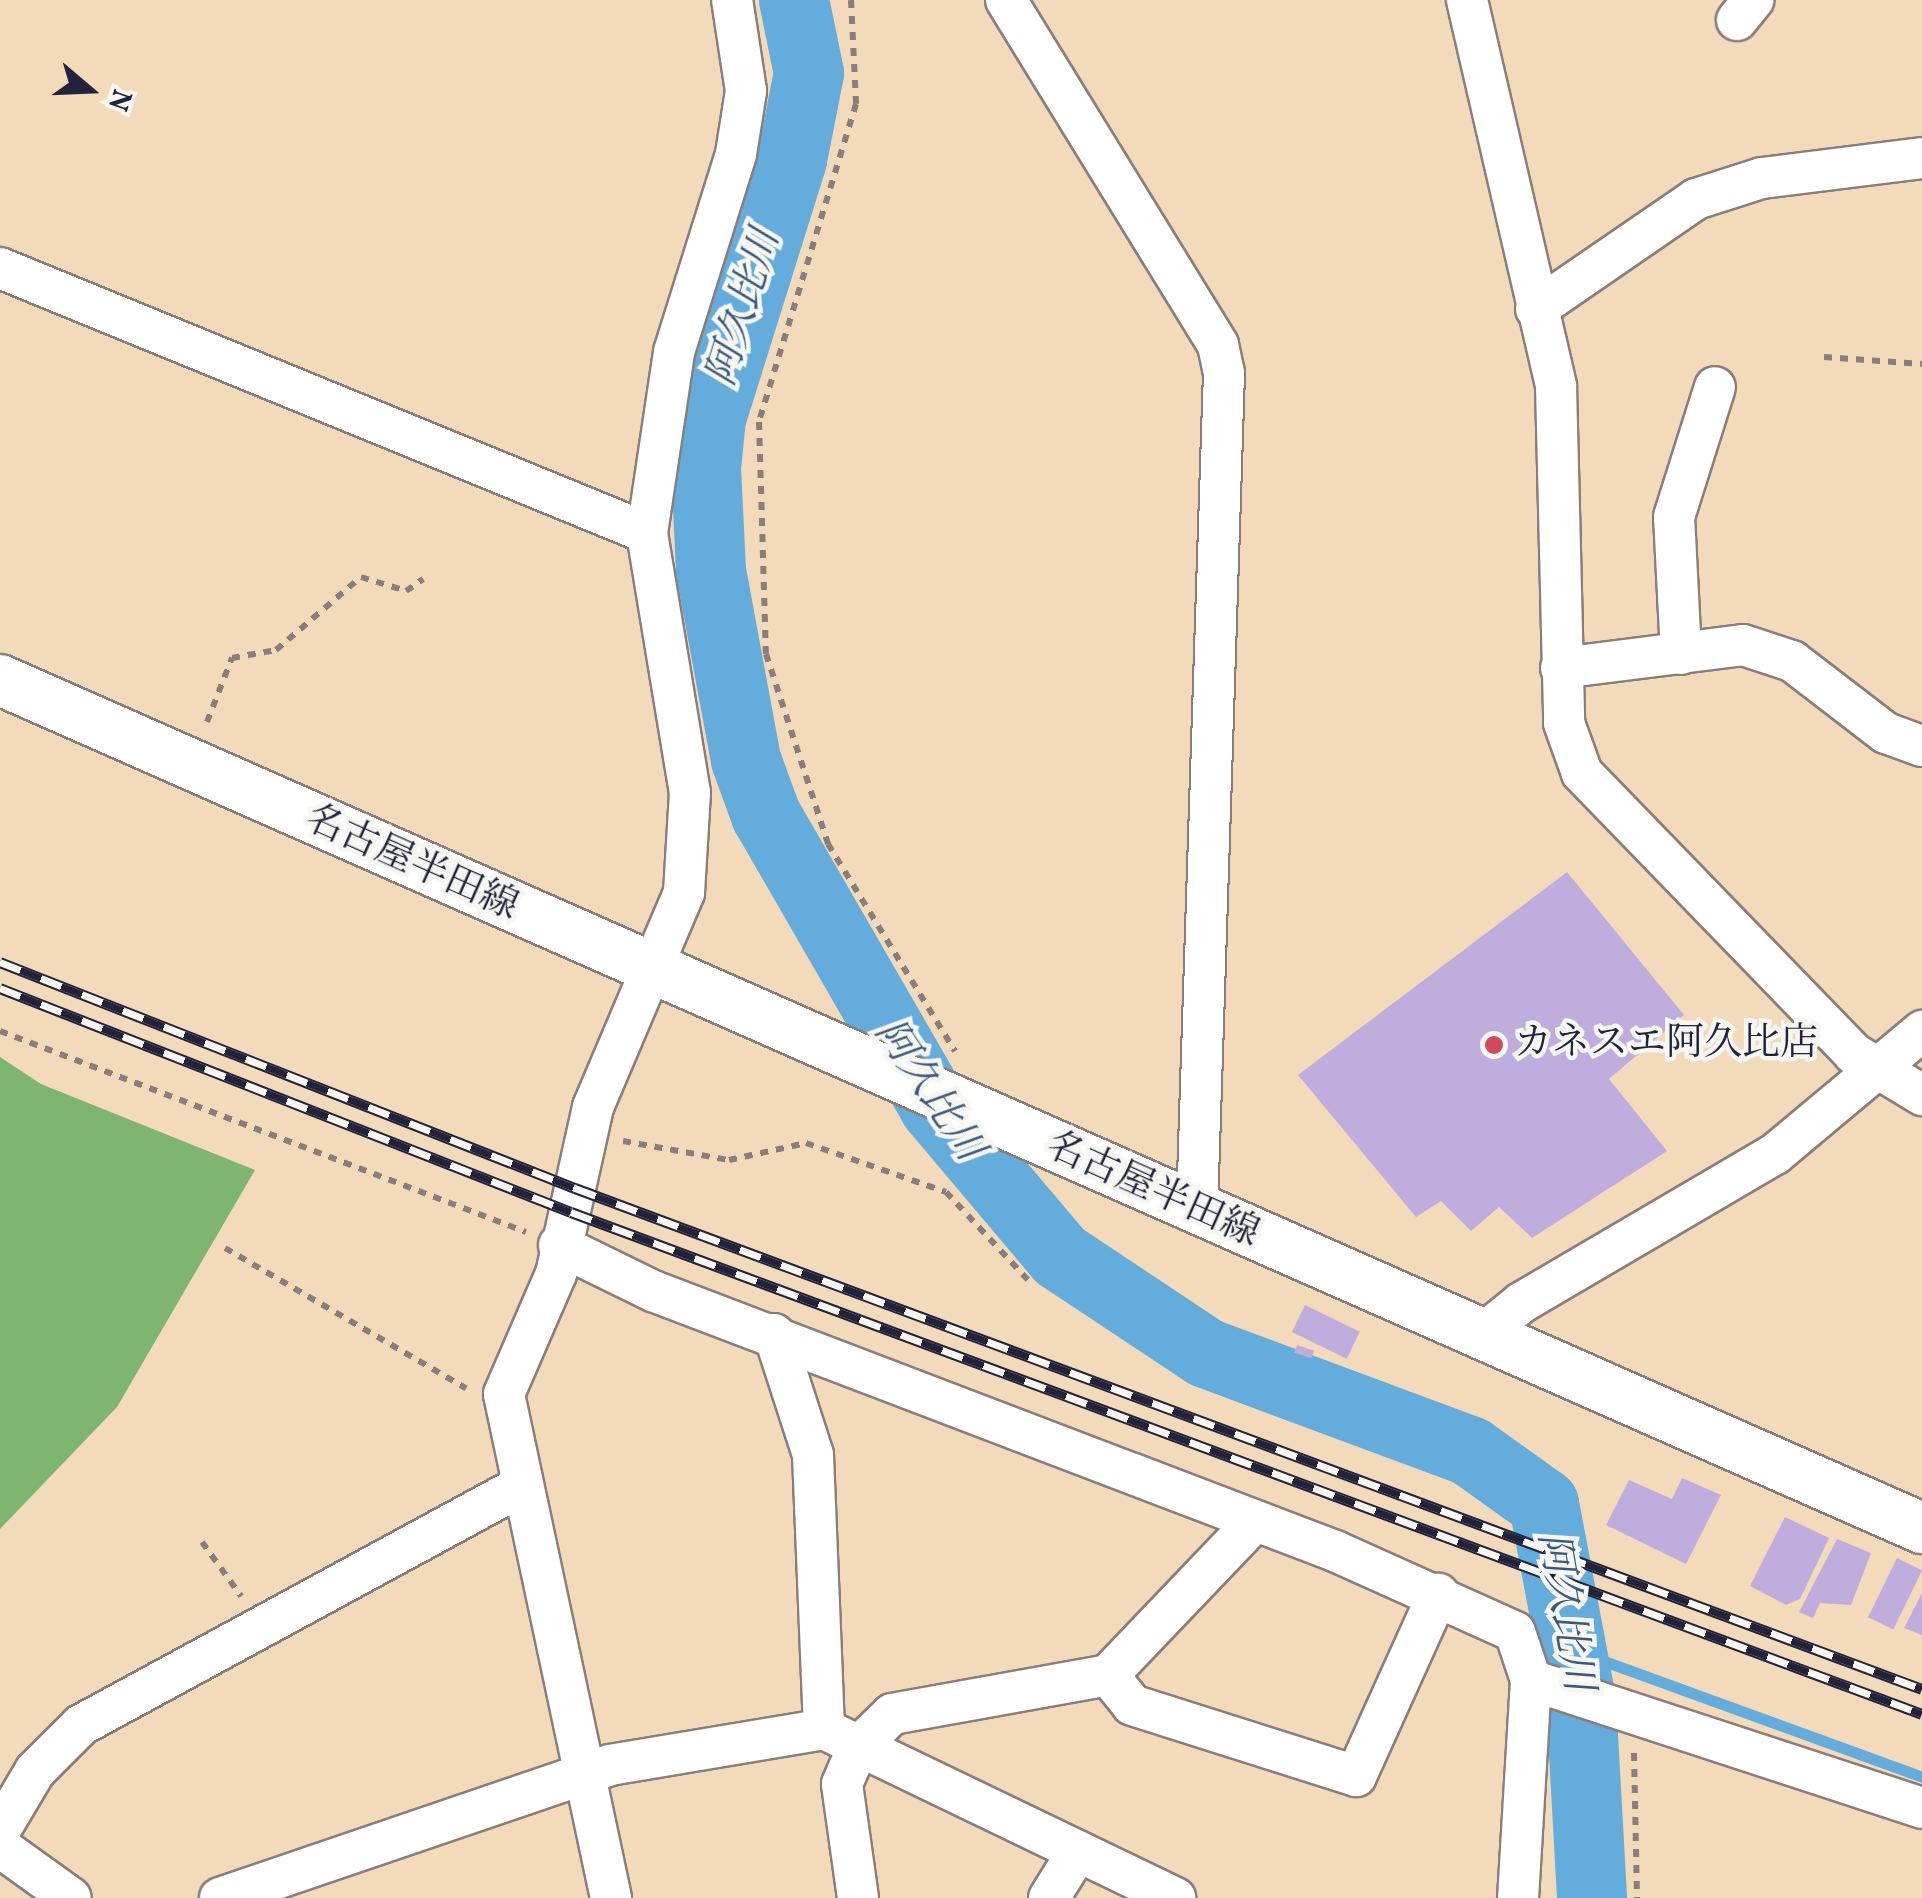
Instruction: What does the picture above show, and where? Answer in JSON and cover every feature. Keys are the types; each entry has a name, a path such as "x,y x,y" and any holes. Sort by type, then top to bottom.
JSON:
{"main road":[{"name":"名古屋半田線","path":"0,680 649,971 1922,1528"}],"street":[{"path":"610,1898 505,1403 556,1274 558,1245 588,1131 649,971 684,893 690,792 647,533 674,352 736,154 746,90 732,0"},
{"path":"1006,0 1218,346 1224,372 1197,1210"},
{"path":"1467,0 1556,386 1564,724 1582,773 1876,1072 1922,1094"},
{"path":"1536,309 1696,199 1762,178 1922,158"},
{"path":"0,268 647,533"},
{"path":"1682,654 1674,517 1715,387"},
{"path":"1561,668 1744,644 1792,661 1886,732 1922,746"},
{"path":"1479,1337 1521,1302 1775,1154 1922,1031"},
{"path":"558,1245 774,1334 1438,1594 1515,1632 1531,1680 1518,1898"},
{"path":"774,1334 814,1455 842,1784 858,1898"},
{"path":"0,1830 35,1771 81,1725 520,1487"},
{"path":"220,1898 585,1774 841,1738 892,1714 1108,1676 1255,1521"},
{"path":"1108,1676 1132,1705 1356,1776 1438,1594"},
{"path":"1531,1680 1922,1808"},
{"path":"841,1738 1174,1898"},
{"path":"0,1847 71,1898"},
{"path":"1049,1898 1078,1851"}],"path":[{"path":"851,0 856,104 759,422 766,654 828,844 990,1119"},
{"path":"1824,357 1922,364"},
{"path":"190,765 232,658 276,650 361,577 406,591 423,579"},
{"path":"0,1031 558,1245"},
{"path":"588,1131 729,1160 806,1143 946,1192 1030,1282"},
{"path":"225,1248 360,1331 505,1403"},
{"path":"202,1542 258,1629"},
{"path":"1636,1898 1638,1712"}],"green space":[{"path":"0,1057 41,1084 255,1170 117,1407 0,1529"}],"building":[{"name":"カネスエ阿久比店","path":"1567,872 1684,1015 1609,1079 1667,1151 1532,1238 1499,1207 1471,1231 1441,1201 1416,1217 1298,1075"},
{"path":"1305,1305 1360,1332 1347,1359 1292,1332"},
{"path":"1297,1345 1314,1351 1311,1358 1294,1353"},
{"path":"1682,1478 1721,1495 1686,1564 1606,1525 1629,1480 1672,1499"},
{"path":"1785,1517 1829,1538 1800,1599 1786,1605 1750,1586"},
{"path":"1837,1539 1871,1553 1851,1605 1820,1603 1813,1618 1799,1612"},
{"path":"1897,1558 1922,1571 1893,1630 1868,1617"},
{"path":"1922,1593 1922,1635 1904,1628"}],"waterway":[{"name":"阿久比川","path":"794,0 809,73 792,160 711,418 706,468 711,571 746,760 766,815 935,1108 1060,1256 1206,1353 1470,1451 1544,1504 1581,1700 1592,1898"},
{"path":"1571,1649 1922,1777"}],"railway":[{"path":"0,962 575,1188 1922,1689"},
{"path":"0,988 571,1212 1922,1714"}],"place":[{"name":"カネスエ阿久比店","path":"1494,1045"}]}
